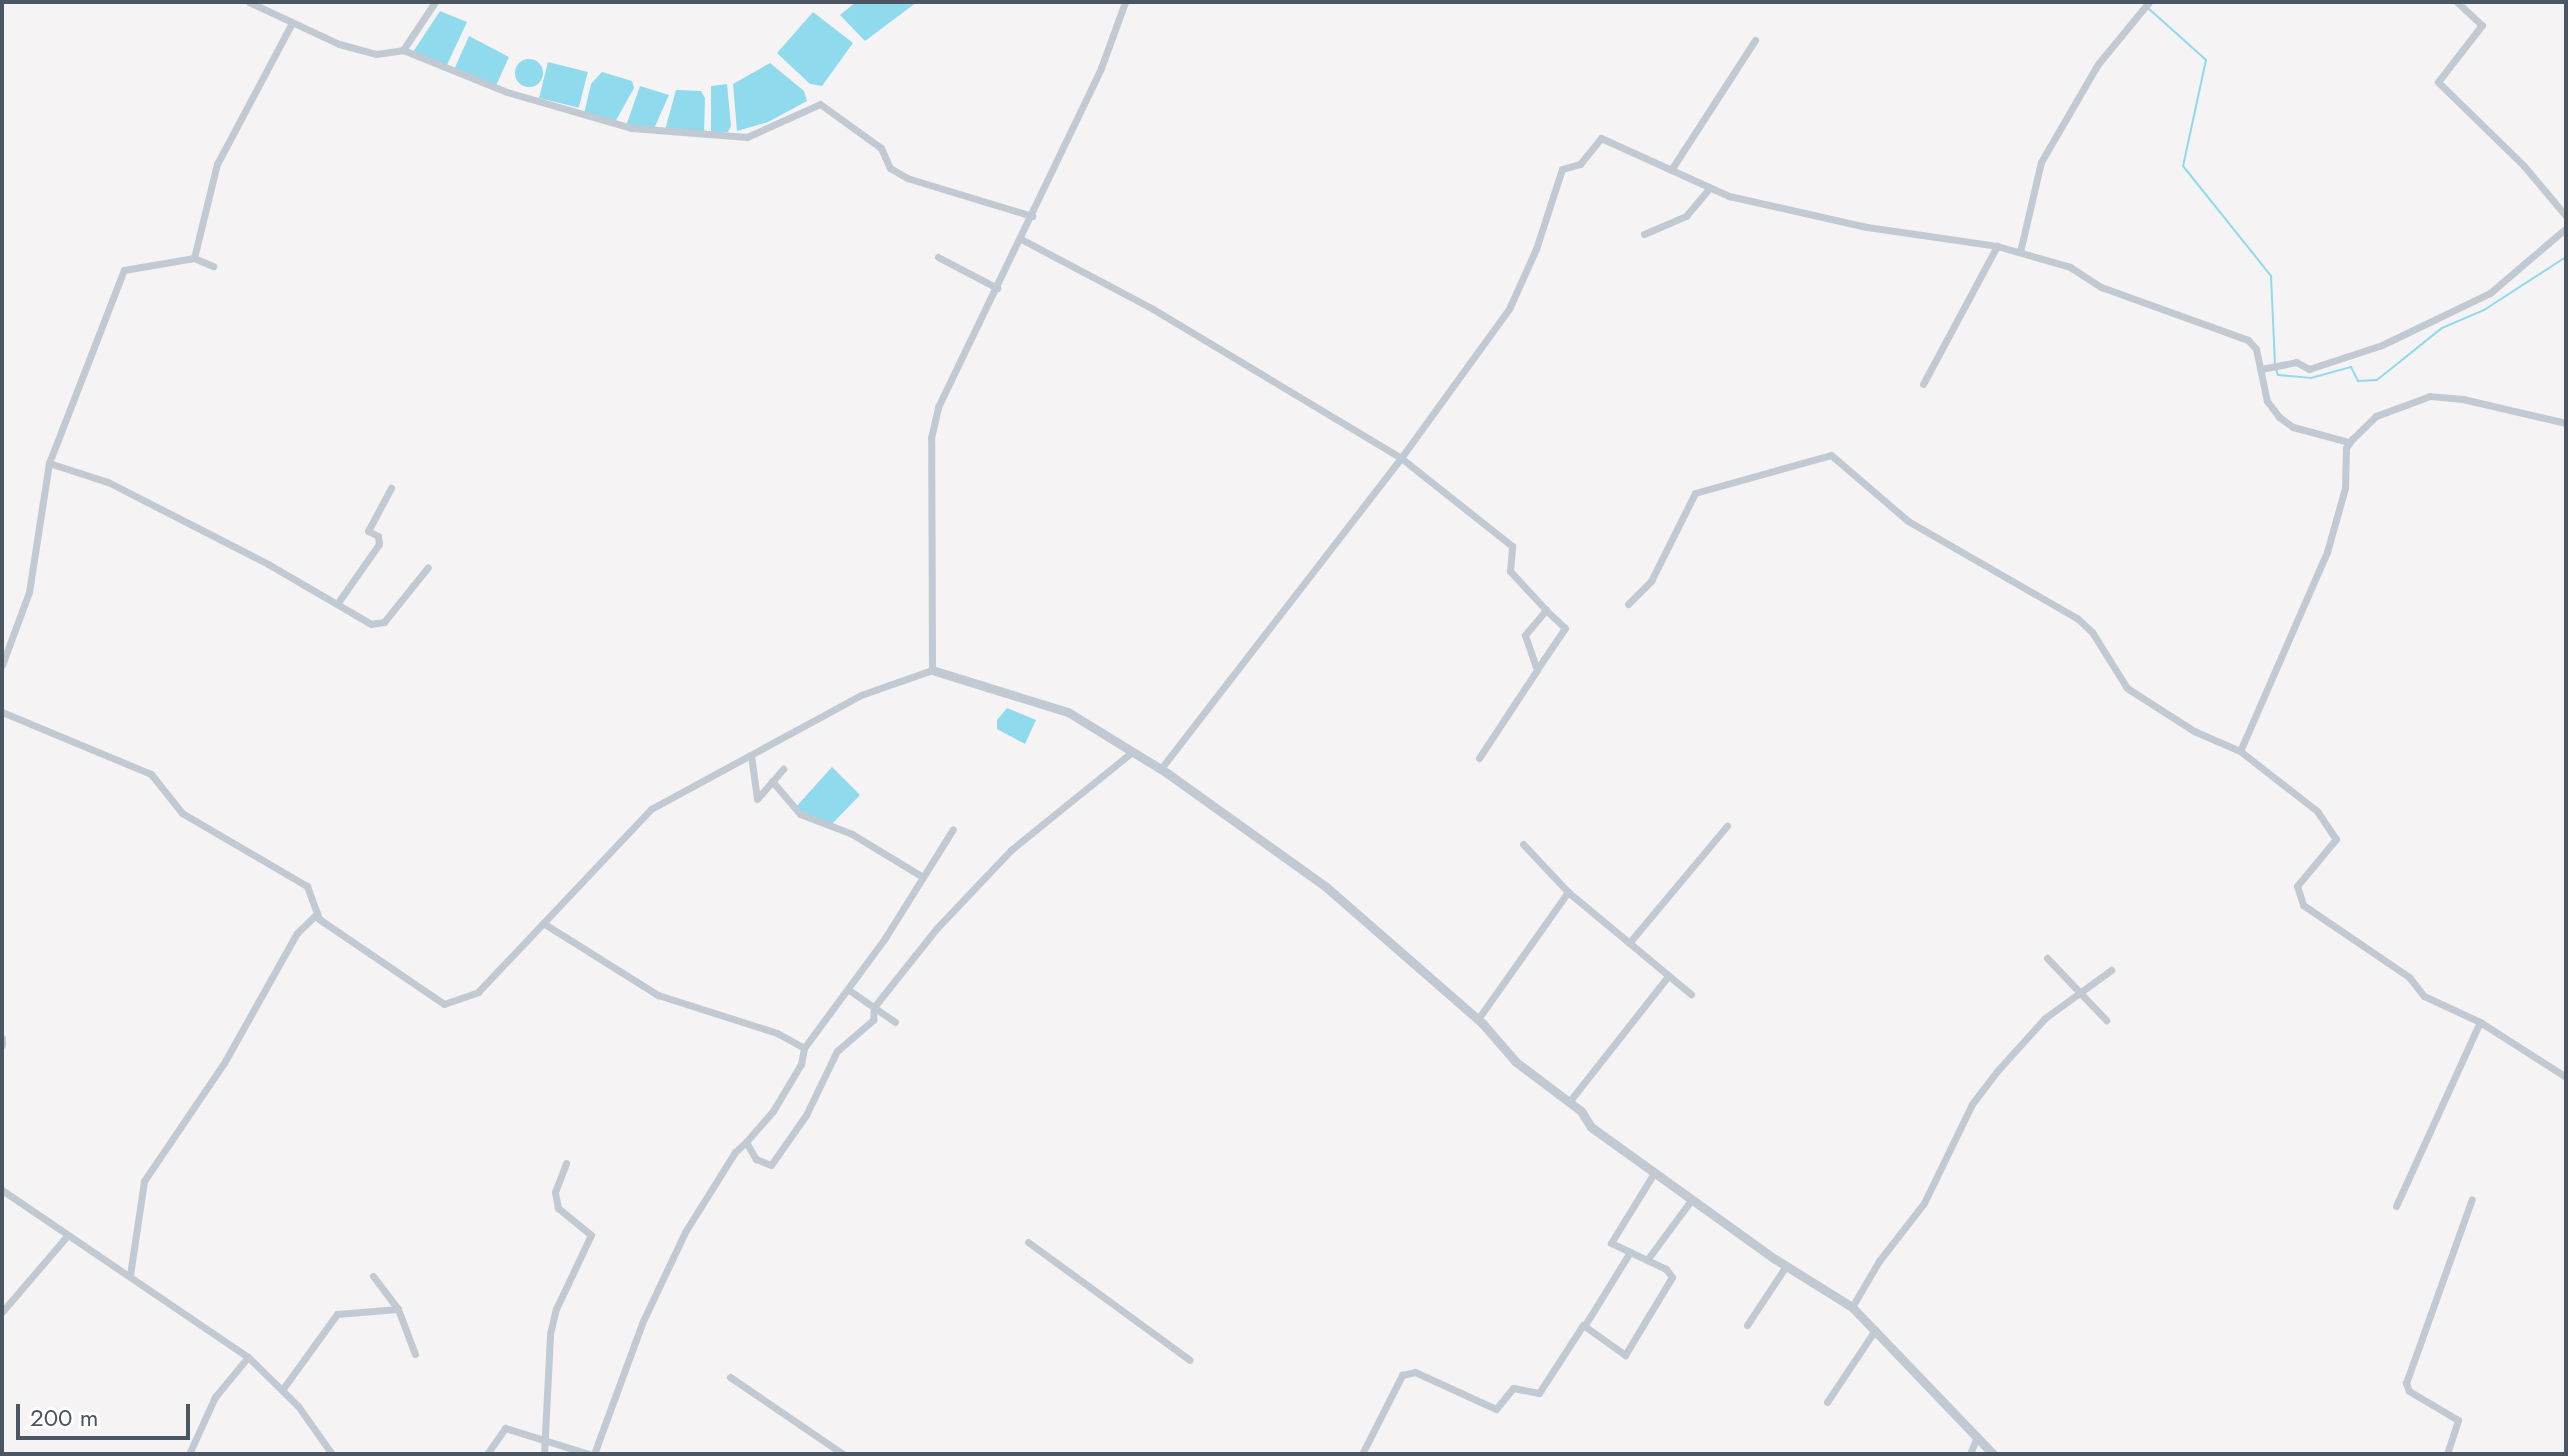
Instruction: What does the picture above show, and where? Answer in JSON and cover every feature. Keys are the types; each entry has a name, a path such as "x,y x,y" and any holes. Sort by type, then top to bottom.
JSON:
{"street":[{"path":"249,2 292,23 376,54 403,50 507,92 632,128 747,137 820,104 881,148 890,168 907,178 1032,216"},
{"path":"403,50 435,2"},
{"path":"932,670 931,438 938,407 1101,68 1125,2"},
{"path":"2020,252 2041,162 2098,64 2149,2"},
{"path":"2457,2 2482,25 2438,82 2524,166 2566,216"},
{"path":"194,258 217,164 292,23"},
{"path":"1671,170 1755,40"},
{"path":"1161,769 1401,458 1504,316 1536,249 1562,169 1580,164 1601,138 1709,189 1867,227 2020,252 2248,340 2261,369 2267,401 2279,417 2293,427 2349,442"},
{"path":"1644,234 1686,216 1709,189"},
{"path":"2261,369 2296,362 2309,369 2382,345 2490,293 2566,228"},
{"path":"1021,239 1153,309 1401,458 1512,546 1513,576 1565,628 1479,758"},
{"path":"1923,384 1997,246"},
{"path":"938,257 997,288"},
{"path":"2,665 29,592 49,463 124,270 194,258 213,266"},
{"path":"2240,751 2334,531 2349,442 2376,416 2430,396 2463,399 2566,423"},
{"path":"1628,604 1651,581 1695,493 1740,477 1831,455 1908,521 2077,618 2092,632 2127,688 2194,731 2240,751 2317,811 2336,839 2297,886 2303,905 2409,977 2420,994 2480,1022 2566,1077"},
{"path":"49,463 108,482 371,624 384,622 428,567"},
{"path":"337,604 379,544 378,536 368,531 391,488"},
{"path":"1537,670 1525,635 1546,610"},
{"path":"2,712 151,774 182,813 307,886 317,914 444,1004 478,992 651,809 861,695 932,670 1068,712 1161,769 1325,886 1478,1019 1516,1062 1569,1102 1591,1127 1786,1266 1852,1307 1993,1454"},
{"path":"746,1142 756,1159 771,1165 806,1115 837,1051 873,1020 874,1007 936,929 1011,850 1132,752"},
{"path":"751,755 757,799 783,769"},
{"path":"772,781 800,814 852,834 921,876"},
{"path":"1629,943 1727,826"},
{"path":"487,1454 505,1428 591,1454 643,1321 685,1232 746,1142 773,1111 801,1064 804,1048 849,990 953,829"},
{"path":"1523,844 1568,892 1691,994"},
{"path":"1478,1019 1568,892"},
{"path":"130,1275 144,1181 224,1063 297,933 317,914"},
{"path":"543,923 658,995 777,1033 804,1048"},
{"path":"2047,958 2106,1020"},
{"path":"1852,1307 1924,1203 1972,1104 2045,1018 2111,970"},
{"path":"1569,1102 1668,976"},
{"path":"849,990 895,1022"},
{"path":"2396,1206 2480,1022"},
{"path":"2,1038 2,1045"},
{"path":"544,1454 550,1334 556,1309 591,1235 558,1208 555,1192 566,1163"},
{"path":"1585,1325 1625,1355 1672,1277 1647,1260 1611,1243 1654,1173"},
{"path":"2,1190 248,1357 282,1390 332,1454"},
{"path":"1647,1260 1692,1199"},
{"path":"2447,1454 2458,1420 2409,1391 2406,1383 2472,1199"},
{"path":"2,1312 67,1236"},
{"path":"1028,1242 1190,1360"},
{"path":"1362,1454 1402,1375 1415,1372 1499,1408 1513,1388 1539,1393 1630,1252"},
{"path":"1747,1325 1786,1266"},
{"path":"373,1276 398,1309 415,1354"},
{"path":"282,1390 337,1314 398,1309"},
{"path":"1827,1402 1875,1330"},
{"path":"189,1454 215,1397 248,1357"},
{"path":"730,1377 843,1454"},
{"path":"1970,1454 1977,1437"}],"water":[{"path":"856,2 917,2 865,41 840,15"},
{"path":"440,11 467,22 446,67 411,55"},
{"path":"813,12 853,43 822,86 810,84 777,53"},
{"path":"469,36 509,57 495,88 453,72"},
{"path":"529,59 539,63 543,73 539,83 529,87 519,83 515,73 519,63"},
{"path":"548,62 588,72 579,108 539,98"},
{"path":"770,63 804,91 807,101 768,122 737,131 733,84"},
{"path":"602,72 632,81 634,88 614,124 584,114 591,84"},
{"path":"727,84 731,126 728,132 711,132 711,86"},
{"path":"640,86 669,95 653,131 626,126"},
{"path":"676,90 701,91 705,98 704,136 665,130"},
{"path":"1007,708 1036,720 1025,744 997,729 997,720"},
{"path":"832,767 860,795 831,825 795,808"}],"waterway":[{"path":"2148,8 2206,60 2183,166 2271,276 2275,363"},
{"path":"2276,369 2278,375 2311,378 2351,367 2358,381 2377,380 2442,328 2484,310 2566,257"}]}
